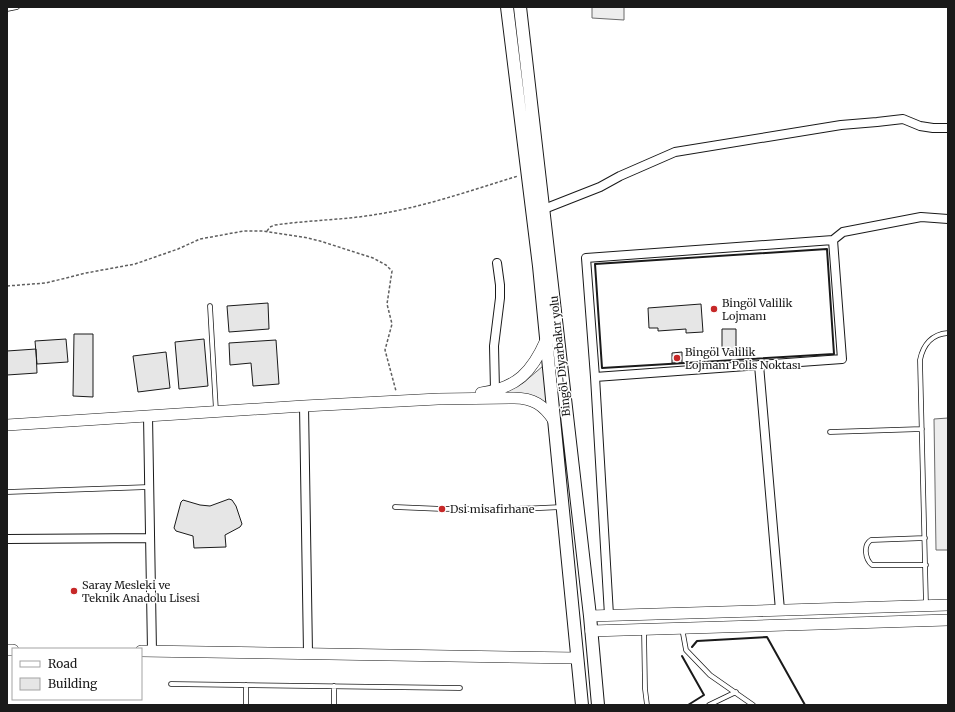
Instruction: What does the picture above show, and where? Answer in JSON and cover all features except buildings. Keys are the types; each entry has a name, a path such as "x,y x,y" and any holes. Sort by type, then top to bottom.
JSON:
{"main road":[{"name":"Bingöl-Diyarbakır yolu","path":"507,7 539,266 582,705"},
{"name":"Bingöl-Diyarbakır yolu","path":"520,7 590,616 598,705"}],"street":[{"path":"544,209 600,187 620,176 675,152 841,125 903,118 920,126 948,128"},
{"path":"609,615 596,377 586,258 833,240 843,232 914,218 921,217 948,219"},
{"path":"596,377 842,359 833,240"},
{"path":"495,390 494,346 500,298 497,263"},
{"path":"438,399 495,390 510,385 521,378 535,363 546,340"},
{"path":"759,365 780,610"},
{"path":"7,425 398,401 525,398 544,407 554,421"},
{"path":"304,406 308,653"},
{"path":"148,416 150,538 147,651 577,658"},
{"path":"7,539 150,538"},
{"path":"590,616 948,605"},
{"path":"591,631 948,620"}],"lane":[{"path":"7,9 17,7"},
{"path":"210,306 216,412"},
{"path":"926,606 920,365 921,354 926,345 933,338 942,333 948,333"},
{"path":"830,432 922,428"},
{"path":"7,492 149,488"},
{"path":"395,507 443,510 506,510 562,507"},
{"path":"925,538 871,540 867,543 866,547 867,559 872,565 926,565"},
{"path":"682,628 686,650 710,675 753,705"},
{"path":"644,629 646,660 645,689 647,705"},
{"path":"171,684 460,688"},
{"path":"246,685 246,705"},
{"path":"334,686 334,705"},
{"path":"709,705 736,692"}],"path":[{"path":"267,232 270,227 275,225 353,218 407,208 461,194 528,173"},
{"path":"7,286 46,283 86,273 135,264 178,249 200,239 244,231 267,232 320,241 373,258 390,268 392,274 387,304 392,324 385,350 398,401"}],"shaded area":[{"path":"592,7 624,7 624,20 592,18"},
{"path":"543,366 547,404 536,397 493,395 523,383"},
{"path":"948,418 948,550 936,550 934,419"}],"wall":[{"path":"827,249 834,354 602,368 595,264 827,249"},
{"path":"692,647 697,641 767,637 805,705"},
{"path":"682,656 704,695 688,705"}],"place":[{"name":"Bingöl Valilik Lojmanı","path":"714,309"},
{"name":"Bingöl Valilik Lojmanı Polis Noktası","path":"677,358"},
{"name":"Dsi misafirhane","path":"442,509"},
{"name":"Saray Mesleki ve Teknik Anadolu Lisesi","path":"74,591"}]}
